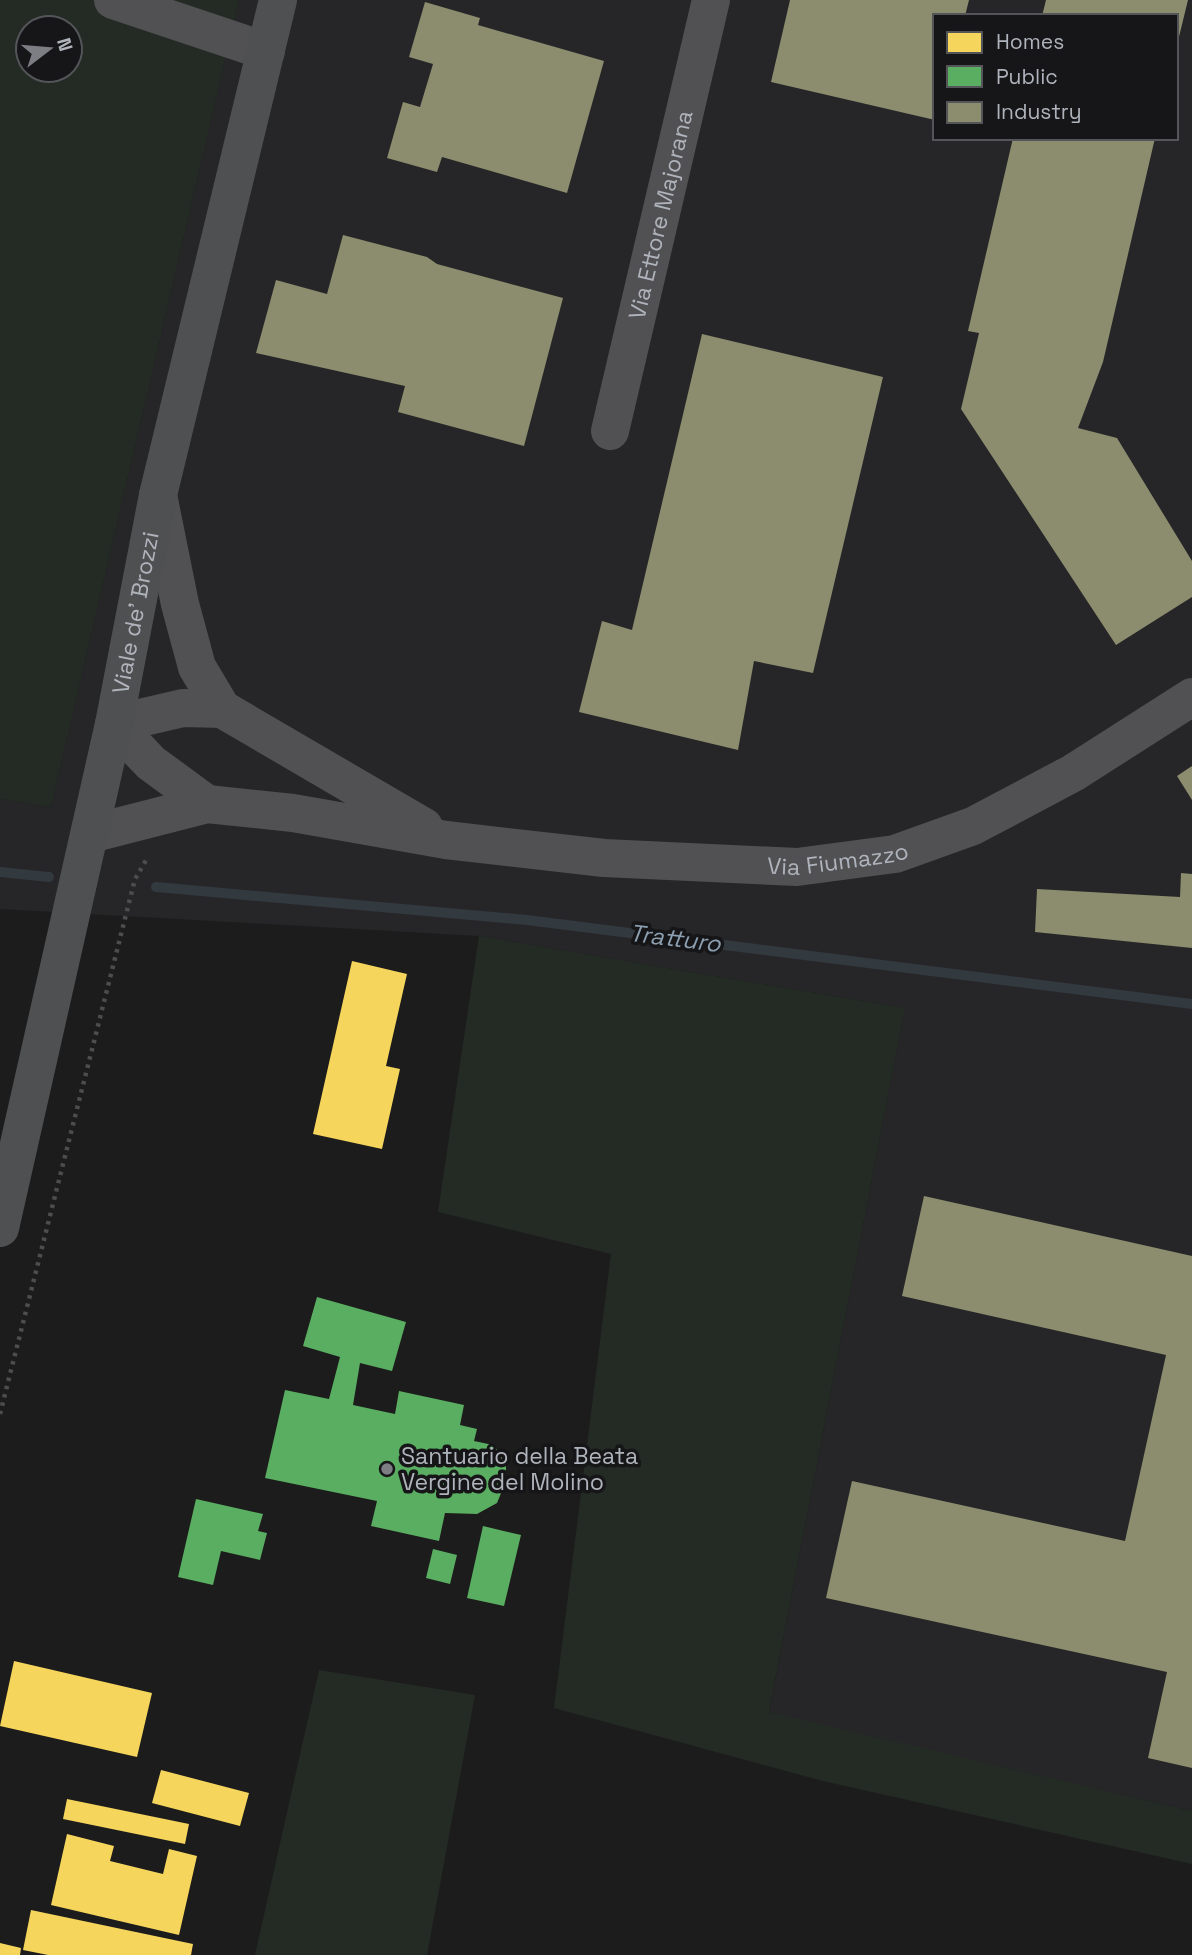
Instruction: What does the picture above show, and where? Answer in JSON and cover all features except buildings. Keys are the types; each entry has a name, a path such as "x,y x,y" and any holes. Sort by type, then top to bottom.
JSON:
{"street":[{"path":"113,0 266,51"},
{"name":"Viale de' Brozzi","path":"0,1228 114,724 158,495 278,0"},
{"name":"Via Ettore Majorana","path":"610,431 711,0"},
{"name":"Via Fiumazzo","path":"158,495 180,604 197,667 222,709"},
{"name":"Via Fiumazzo","path":"90,834 207,804 293,813 446,840 604,858 797,867 895,854 973,826 1073,773 1192,696"},
{"name":"Via Fiumazzo","path":"207,804 150,763 114,724 183,708 222,709 446,840"}],"shaded area":[{"path":"0,0 239,0 51,807 0,799"},
{"path":"239,0 1192,0 1192,1811 769,1713 905,1008 479,936 0,909 0,799 51,807"},
{"path":"479,936 905,1008 769,1712 1192,1811 1192,1864 823,1781 554,1708 611,1254 438,1212"},
{"path":"319,1670 475,1695 427,1955 255,1955"}],"waterway":[{"name":"Tratturo","path":"0,872 49,877"},
{"name":"Tratturo","path":"156,887 527,920 1192,1004"}],"place":[{"name":"Santuario della Beata Vergine del Molino","path":"387,1469"}]}
